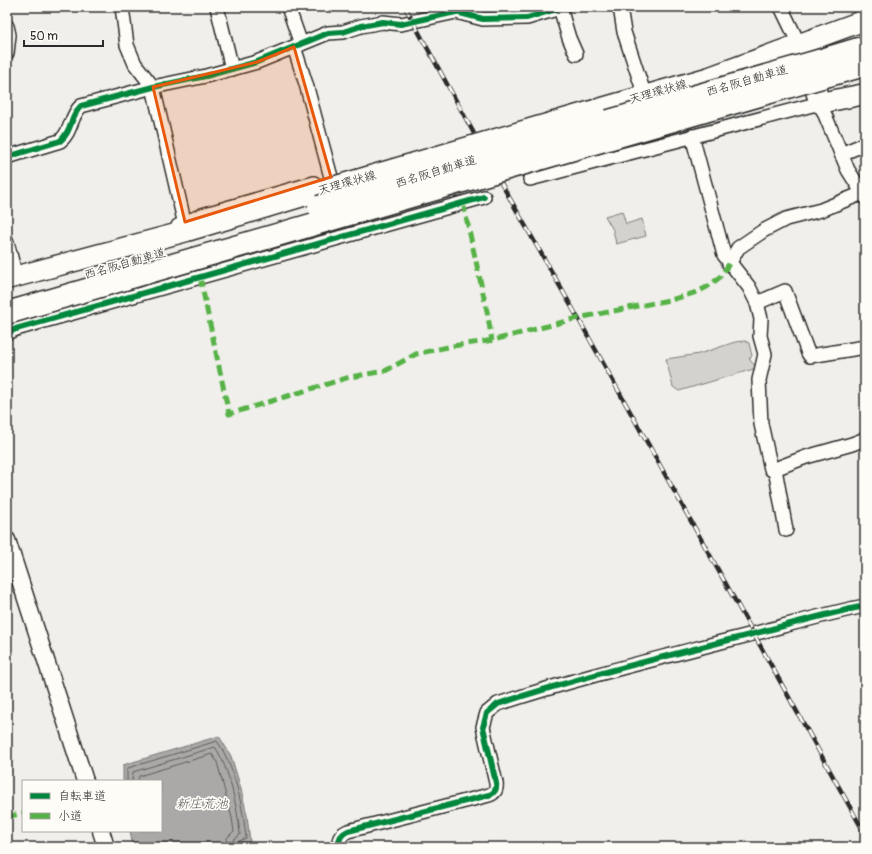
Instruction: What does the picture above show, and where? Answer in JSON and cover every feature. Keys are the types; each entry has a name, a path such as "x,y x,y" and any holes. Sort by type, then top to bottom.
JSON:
{"highway":[{"path":"835,65 865,44"},
{"name":"西名阪自動車道","path":"7,313 835,65 865,47"},
{"path":"835,65 865,71"},
{"name":"西名阪自動車道","path":"7,298 285,218 498,153 835,65 865,65"}],"main road":[{"name":"天理環状線","path":"12,278 148,241 186,226 332,182 710,77 865,20"},
{"path":"799,44 820,103 865,94"}],"street":[{"path":"122,7 127,45 135,64 153,87 186,226"},
{"path":"217,7 232,69"},
{"path":"288,7 306,84 332,182 450,145"},
{"path":"7,157 60,141 66,137 75,111 81,106 153,87 232,69 257,62 328,33 344,32 361,26 383,22 401,24 460,10 482,19 527,18 562,7 569,38 576,54"},
{"path":"620,7 624,32 642,88"},
{"path":"781,7 799,44"},
{"path":"7,26 9,35 7,53"},
{"path":"511,125 716,67 755,60"},
{"path":"530,179 820,103 848,170 864,195 820,210 786,219 763,230 738,248 729,264"},
{"path":"692,136 724,255 729,264 750,287 761,319 760,336 765,354 759,380 761,424 771,469 775,469 806,457 865,439"},
{"path":"841,154 865,144"},
{"path":"7,333 484,197"},
{"path":"7,242 12,278"},
{"path":"756,303 785,291 810,356 865,347"},
{"path":"775,469 786,530"},
{"path":"7,540 85,780"},
{"path":"339,847 339,840 341,836 348,831 494,792 496,789 496,783 483,727 487,713 498,704 590,675 754,634 829,613 865,606"},
{"path":"101,832 106,847"}],"highlighted area":[{"path":"294,47 331,177 185,222 153,87 257,62"}],"shaded area":[{"path":"622,211 626,224 642,219 646,236 616,244 613,230 605,216"},
{"path":"745,341 749,343 752,356 749,359 757,368 679,391 673,387 666,359 699,354 735,342"}],"water":[{"name":"新庄荒池","path":"219,736 231,756 240,785 247,815 250,842 234,847 133,847 130,832 162,832 162,780 123,780 123,765"}],"railway":[{"path":"405,7 501,183 578,318 865,834"}],"marked path":[{"path":"463,203 487,311 492,341"},
{"path":"200,277 229,414 350,377 385,371 416,354 452,346 494,340 578,318 674,299 697,292 707,287 719,278 729,264"},
{"path":"7,817 22,813"}],"cycle path":[{"path":"7,157 60,141 67,133 77,110 81,106 153,87 206,76 257,62 328,33 343,32 361,26 383,22 401,24 456,12 483,19 527,18 563,7"},
{"path":"7,333 16,329 484,197"},
{"path":"339,847 340,837 348,831 493,793 496,789 496,783 483,727 487,713 498,704 613,670 865,606"}]}
